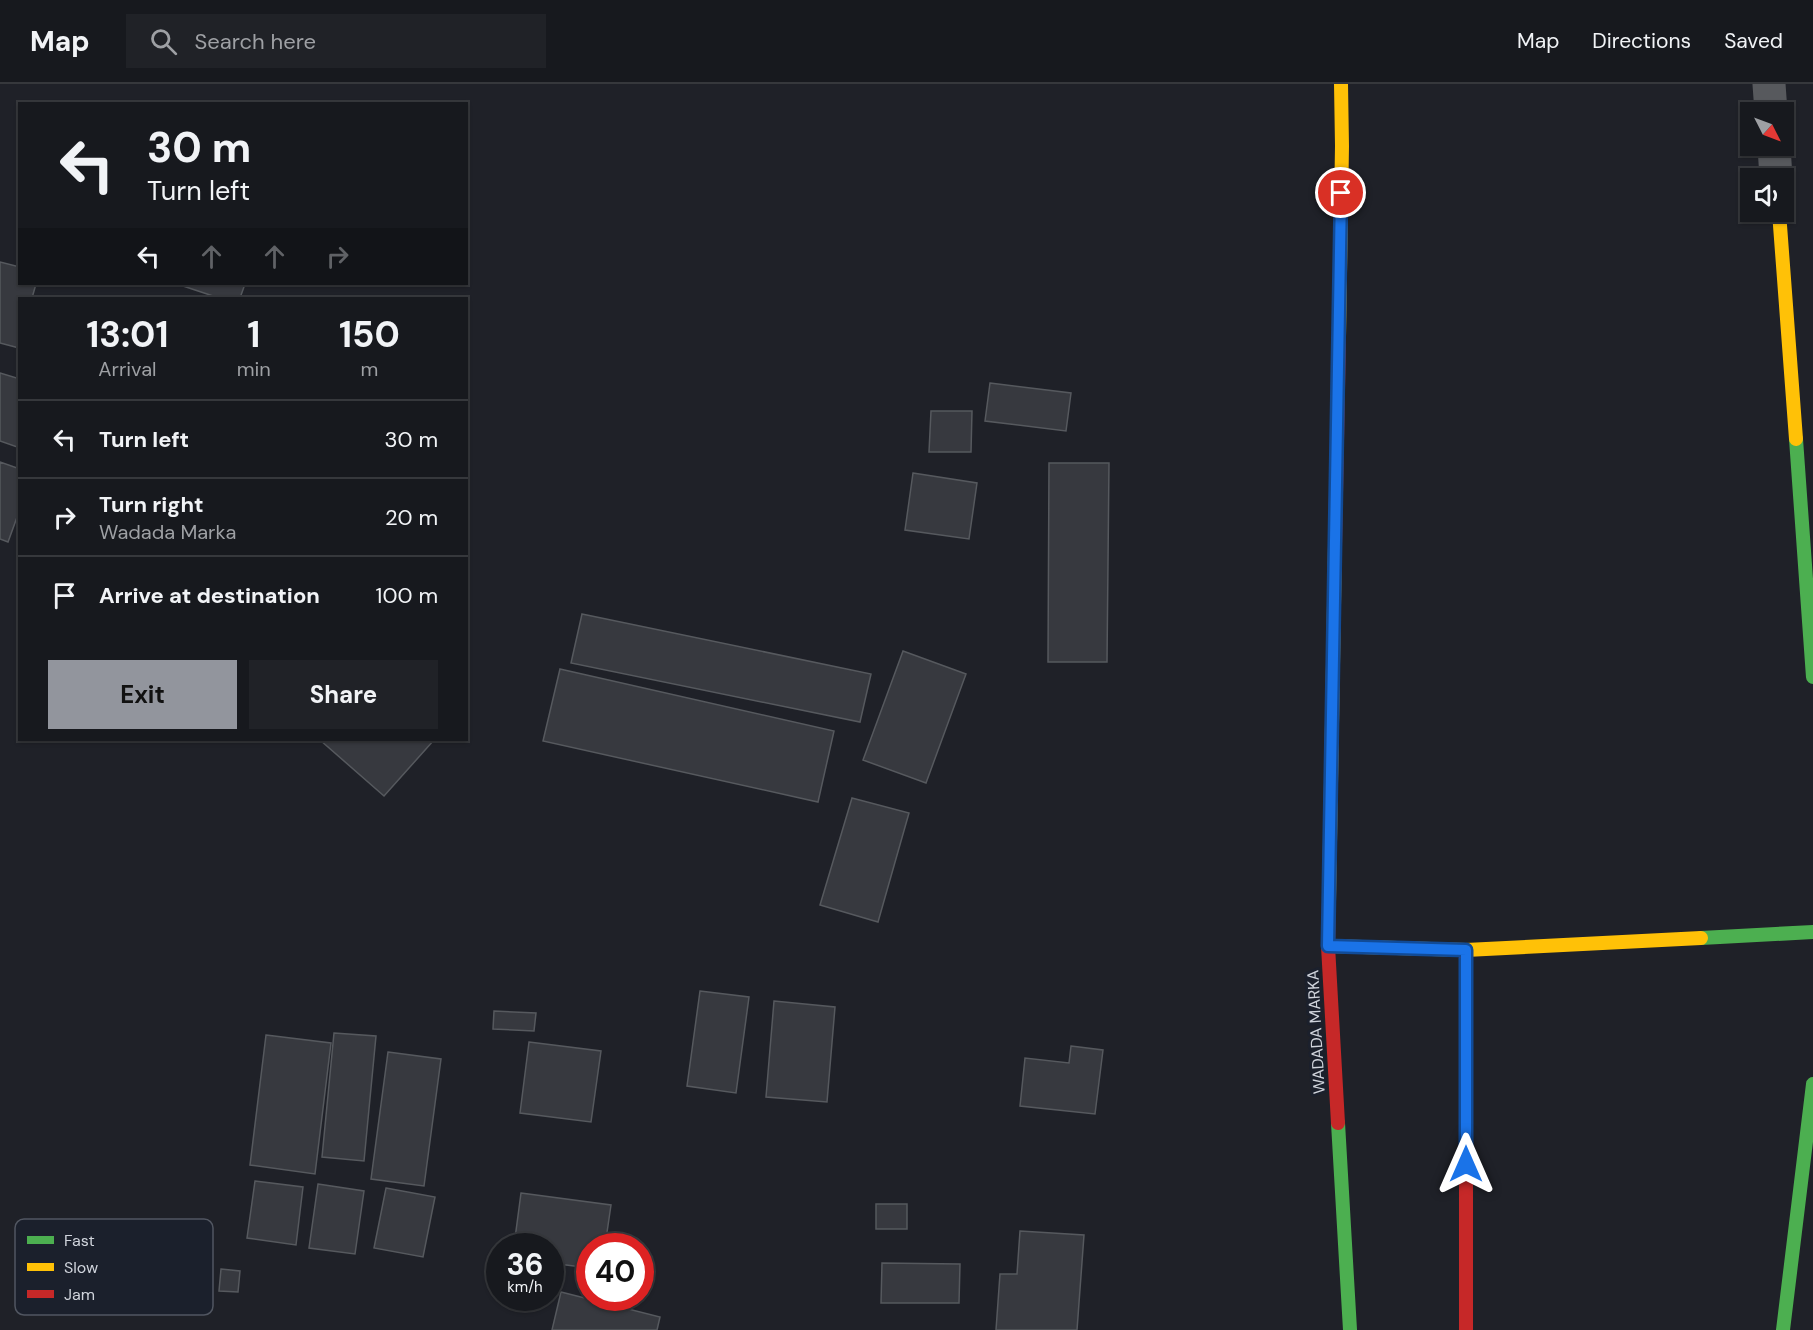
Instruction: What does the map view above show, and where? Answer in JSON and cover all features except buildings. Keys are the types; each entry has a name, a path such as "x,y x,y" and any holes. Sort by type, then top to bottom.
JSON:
{"street":[{"name":"WADADA MARKA","path":"1341,84 1342,146 1328,946 1350,1330"},
{"path":"1769,84 1770,102"},
{"path":"1780,222 1813,677"},
{"path":"1328,946 1466,950 1813,932"},
{"path":"1466,950 1466,1330"},
{"path":"1783,1330 1813,1084"}],"traffic: fast":[{"path":"1796,439 1813,677"},
{"path":"1701,938 1813,932"},
{"path":"1783,1330 1813,1084"},
{"path":"1338,1123 1350,1330"}],"traffic: slow":[{"path":"1339,337 1341,84"},
{"path":"1780,222 1796,439"},
{"path":"1329,902 1335,546"},
{"path":"1328,946 1466,950 1701,938"}],"traffic: jam":[{"path":"1335,546 1339,337"},
{"path":"1329,902 1328,946 1338,1123"},
{"path":"1466,950 1466,1330"}],"route":[{"path":"1341,193 1328,946 1466,950 1466,1164"}]}
